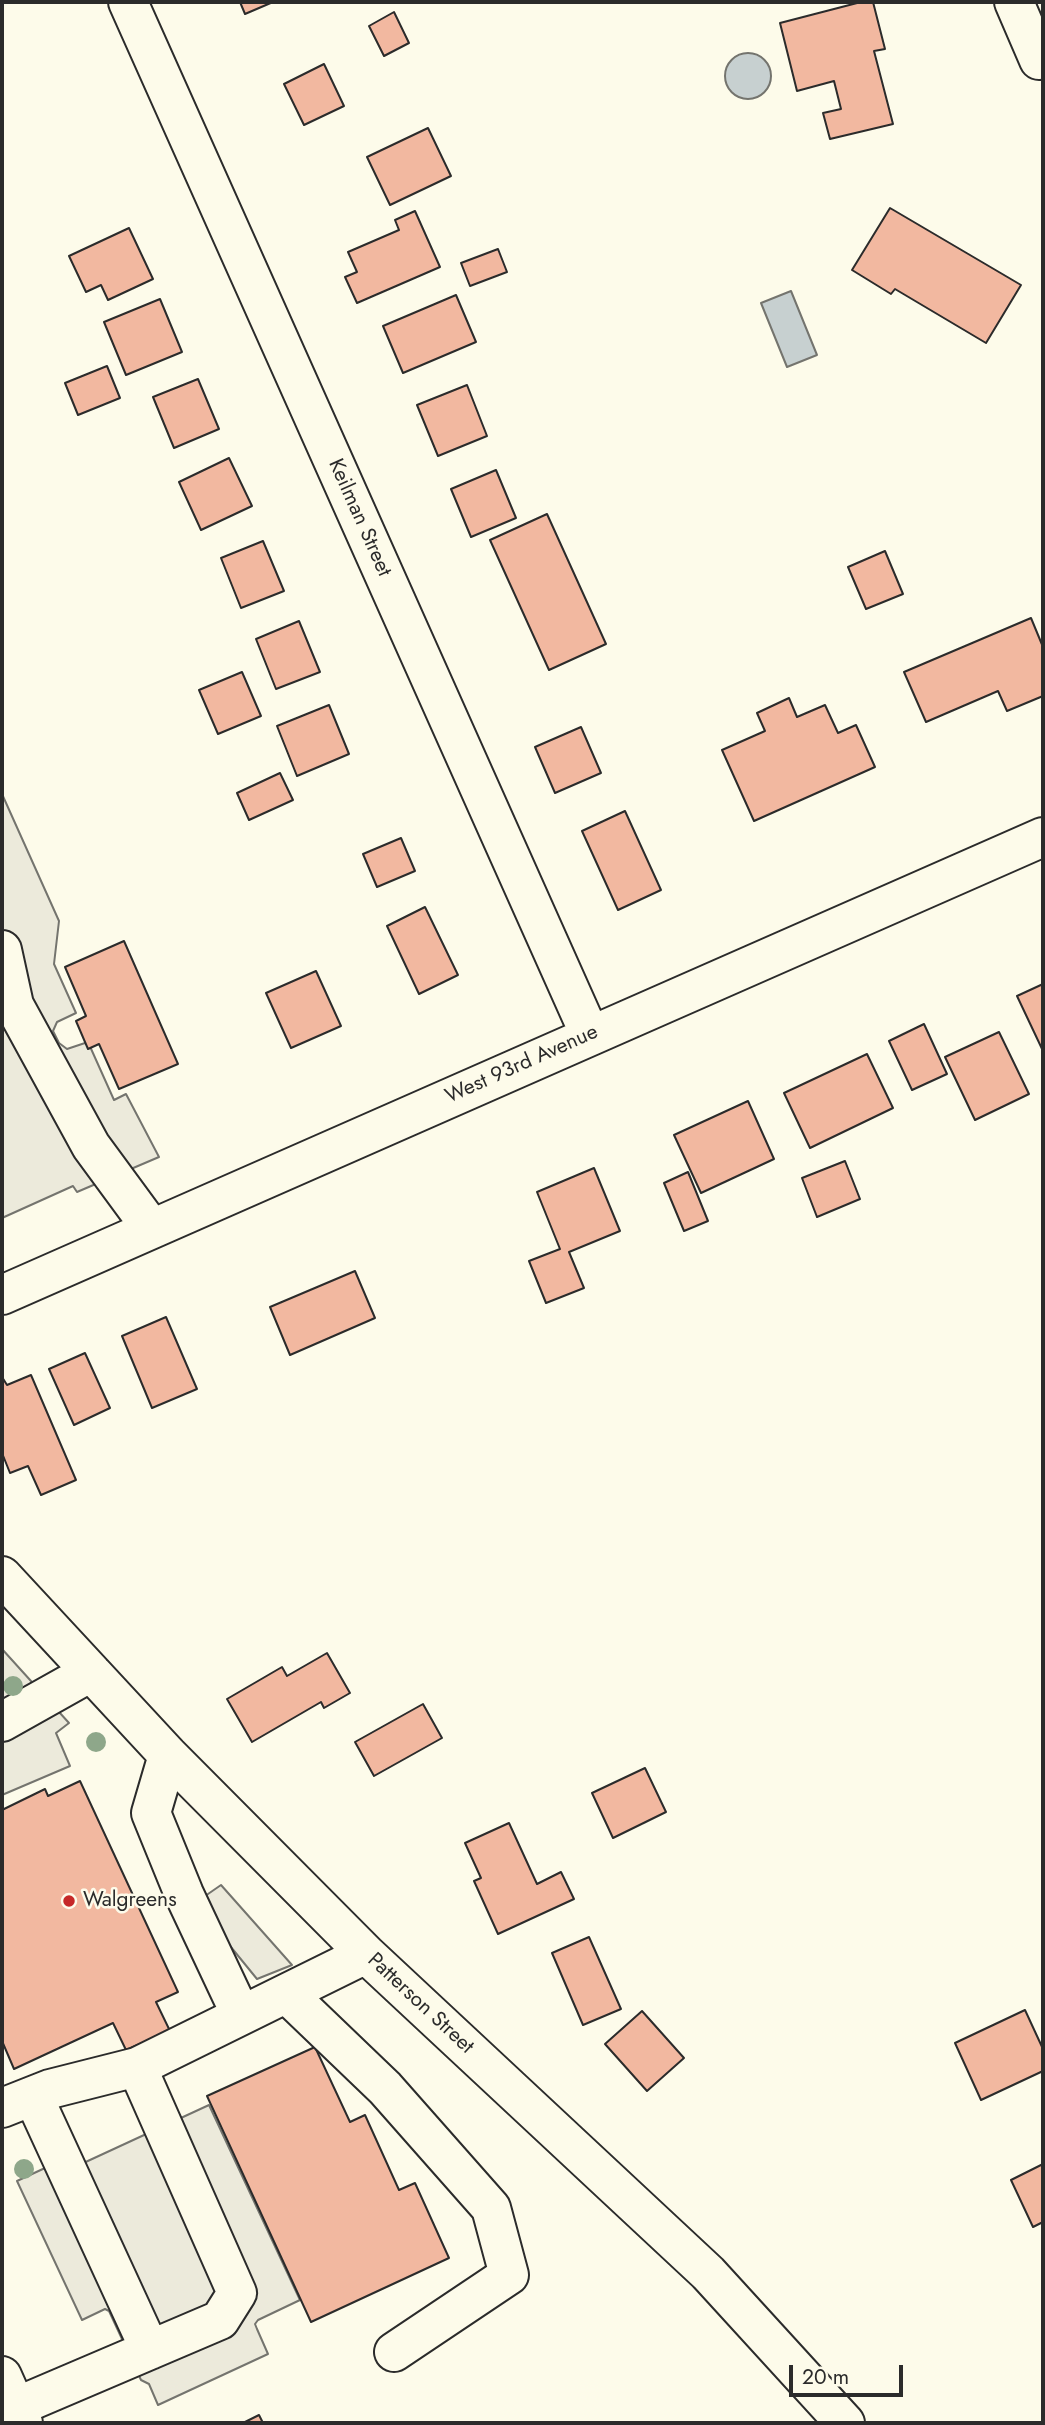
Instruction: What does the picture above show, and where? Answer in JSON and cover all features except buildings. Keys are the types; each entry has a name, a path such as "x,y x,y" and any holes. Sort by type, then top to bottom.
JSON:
{"street":[{"name":"Keilman Street","path":"128,2 590,1035"},
{"path":"1014,2 1039,60"},
{"name":"West 93rd Avenue","path":"2,1296 1043,837"},
{"path":"2,950 8,1007 91,1146 152,1229"},
{"name":"Patterson Street","path":"2,1576 168,1755 366,1954 708,2273 845,2423"},
{"path":"2,1722 91,1672"},
{"path":"168,1755 151,1813 184,1894 241,2015"},
{"path":"150,2350 10,2102 137,2067 366,1954"},
{"path":"287,1994 386,2088 491,2208 509,2275 394,2352"},
{"path":"14,2402 220,2320 237,2293 137,2067"}],"shaded area":[{"path":"748,53 764,60 771,76 764,92 748,99 732,92 725,76 732,60"},
{"path":"791,291 817,355 787,367 761,303"},
{"path":"2,794 59,921 54,964 76,1013 57,1022 53,1031 59,1043 67,1049 88,1042 114,1100 126,1094 159,1157 77,1192 73,1186 2,1218"},
{"path":"2,1649 69,1723 56,1733 70,1766 2,1795"},
{"path":"221,1885 292,1965 257,1979 195,1903"},
{"path":"209,2105 300,2300 258,2320 255,2324 268,2354 158,2405 149,2384 141,2380 109,2311 105,2309 82,2320 17,2181 45,2168 51,2178"}],"place":[{"name":"Walgreens","path":"69,1901"}]}
